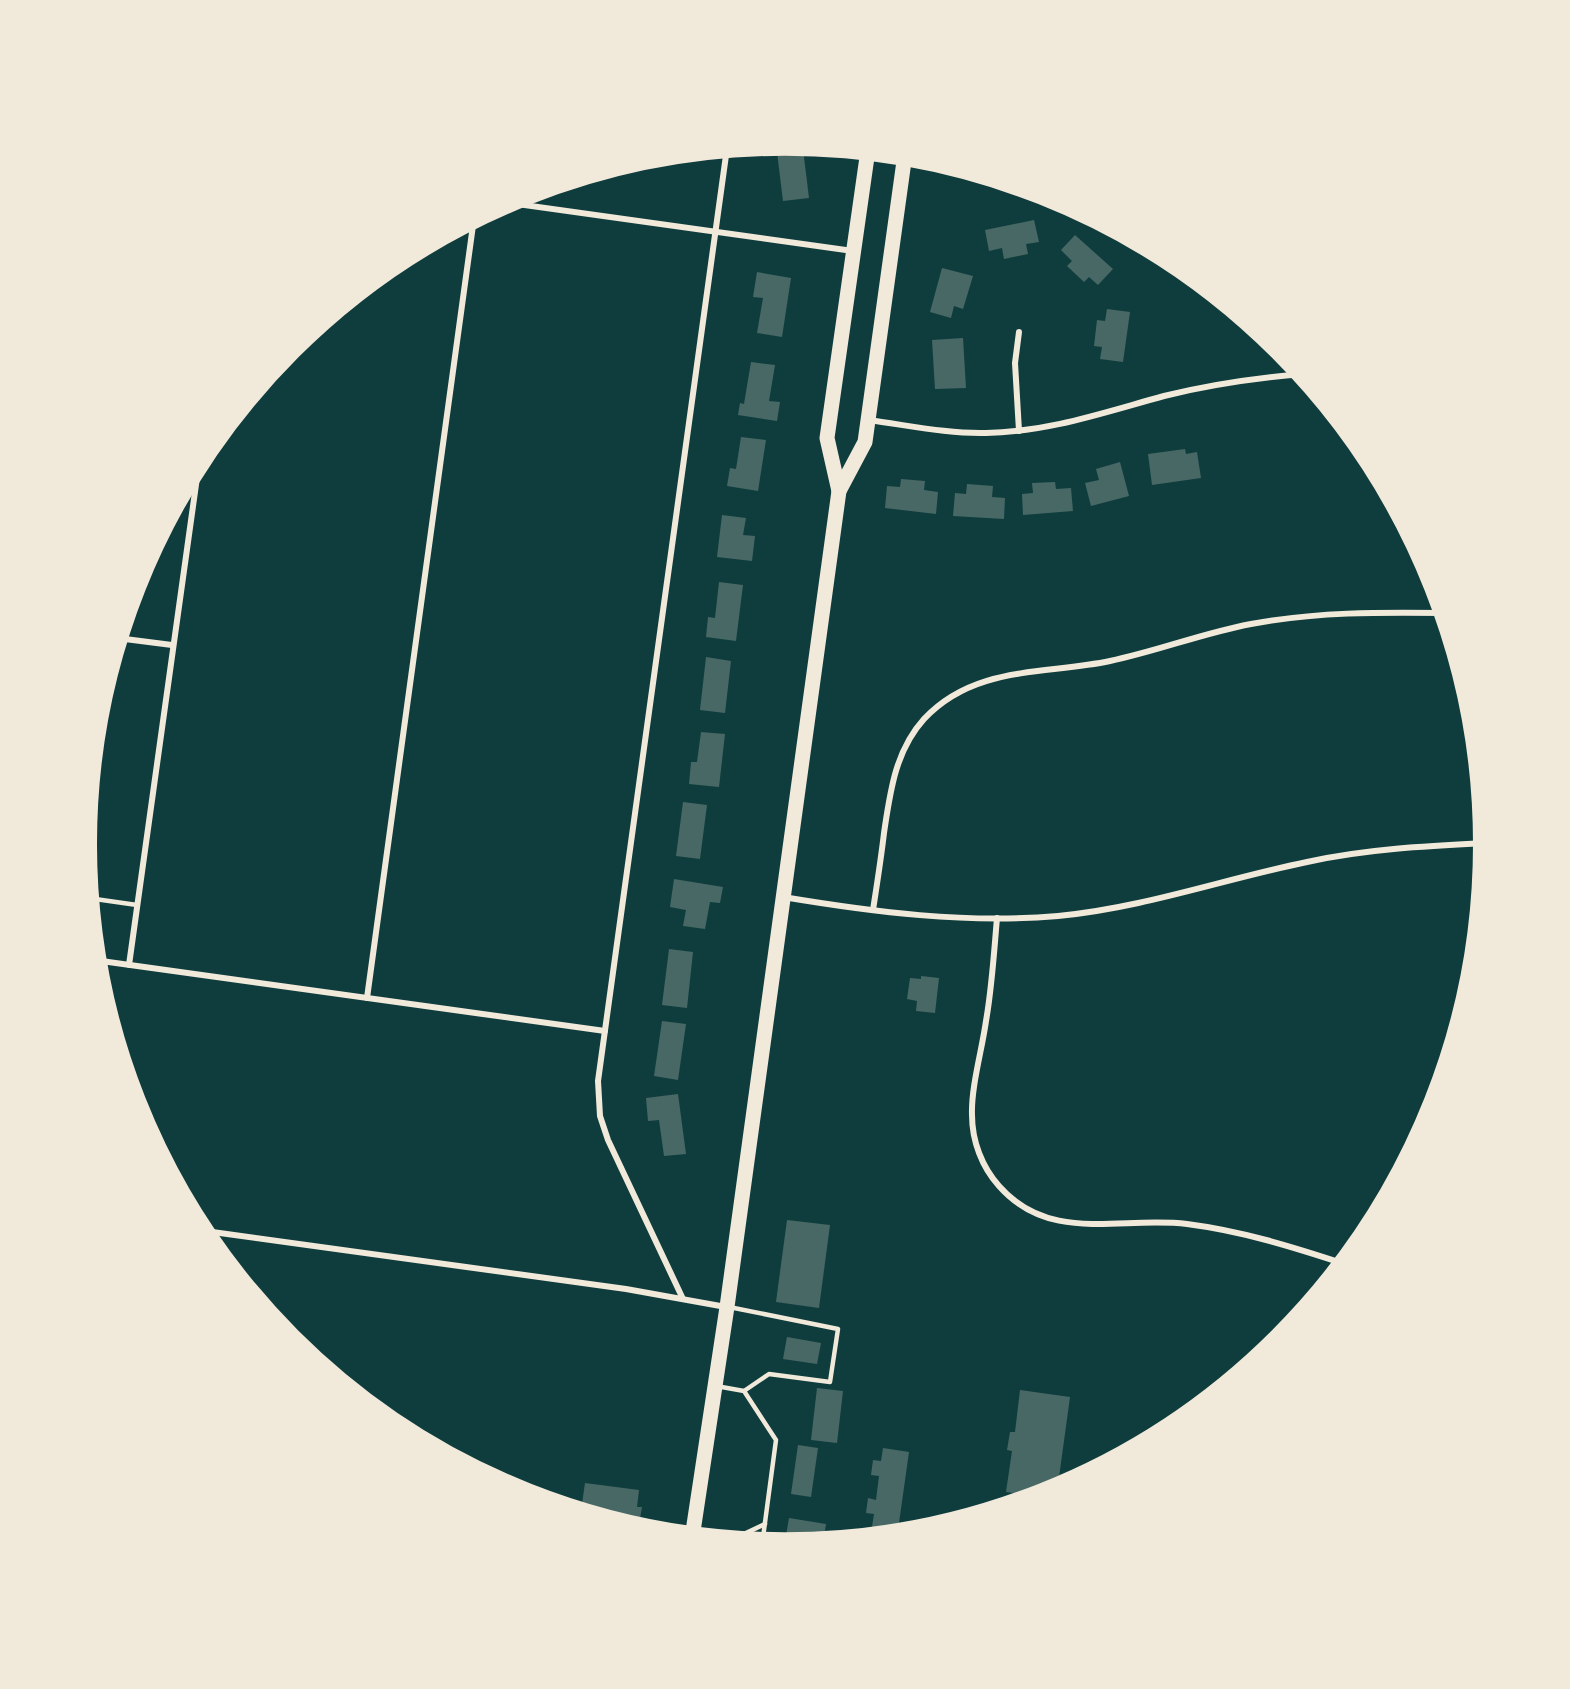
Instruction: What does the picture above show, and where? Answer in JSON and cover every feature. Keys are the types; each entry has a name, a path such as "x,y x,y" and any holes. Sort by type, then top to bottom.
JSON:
{"highway":[{"path":"694,1531 839,491 828,438 867,157"},
{"path":"839,491 865,442 904,163"}],"street":[{"path":"683,1299 608,1140 600,1116 598,1081 726,155"},
{"path":"521,205 854,252"},
{"path":"367,998 473,227"},
{"path":"1019,332 1015,363 1019,430"},
{"path":"868,420 986,434 1065,424 1164,396 1211,386 1293,375"},
{"path":"129,965 196,482"},
{"path":"873,910 894,774 906,746 923,721 939,705 972,685 1011,674 1051,671 1118,660 1208,634 1283,618 1329,613 1437,613"},
{"path":"125,639 172,645"},
{"path":"782,896 927,916 997,918 1057,916 1113,908 1164,897 1309,861 1426,846 1477,843"},
{"path":"997,918 989,1002 972,1114 977,1149 990,1176 1009,1198 1032,1212 1068,1224 1183,1224 1226,1230 1276,1242 1337,1262"},
{"path":"103,961 605,1031"},
{"path":"212,1232 727,1307"}],"lane":[{"path":"95,899 137,905"},
{"path":"714,1386 744,1391 769,1374 830,1382 838,1329 727,1307"},
{"path":"744,1391 776,1440 763,1536"},
{"path":"742,1535 765,1524"}],"building":[{"path":"777,152 803,153 809,198 783,201"},
{"path":"1034,220 1039,242 1026,244 1028,254 1004,259 1002,248 989,251 985,230"},
{"path":"1075,235 1113,269 1098,285 1089,277 1084,282 1067,266 1072,261 1061,250"},
{"path":"942,268 973,276 963,309 954,306 951,318 930,312"},
{"path":"757,272 791,278 782,337 757,333 763,298 753,297"},
{"path":"1107,309 1130,312 1123,362 1100,359 1102,347 1094,346 1097,320 1105,321"},
{"path":"963,338 966,388 935,389 932,340"},
{"path":"751,362 775,365 769,401 780,402 777,421 738,415 740,403 744,404"},
{"path":"741,437 766,440 758,491 727,486 730,468 736,469"},
{"path":"1185,449 1186,454 1197,452 1201,478 1152,485 1148,454"},
{"path":"1120,462 1129,496 1091,506 1085,483 1099,480 1096,469"},
{"path":"901,479 925,481 924,490 938,492 936,514 885,508 887,486 900,487"},
{"path":"1055,482 1056,489 1071,488 1073,511 1023,515 1022,494 1033,493 1032,483"},
{"path":"967,484 993,486 992,497 1005,498 1004,519 953,516 955,493 966,494"},
{"path":"722,515 746,518 743,535 755,536 752,561 717,557"},
{"path":"719,582 743,585 736,641 706,637 708,617 715,618"},
{"path":"706,657 731,661 725,713 700,710"},
{"path":"701,732 725,734 719,787 689,784 691,762 697,762"},
{"path":"683,802 707,805 700,859 676,856"},
{"path":"674,879 723,887 720,903 710,902 705,929 683,926 686,910 670,907"},
{"path":"669,949 693,952 687,1008 662,1005"},
{"path":"921,976 939,978 935,1013 916,1011 917,1001 907,999 910,978 921,979"},
{"path":"662,1021 686,1024 678,1080 654,1076"},
{"path":"678,1094 686,1154 664,1156 659,1120 648,1121 646,1098"},
{"path":"787,1220 830,1225 819,1308 776,1302"},
{"path":"787,1337 821,1343 817,1364 783,1359"},
{"path":"817,1388 843,1391 837,1443 811,1440"},
{"path":"1020,1390 1070,1397 1059,1480 1022,1494 1006,1492 1012,1451 1007,1450 1010,1432 1015,1432"},
{"path":"798,1445 818,1448 811,1497 791,1494"},
{"path":"883,1448 909,1452 898,1527 887,1529 872,1527 874,1514 866,1513 868,1498 876,1500 879,1476 871,1475 873,1460 881,1461"},
{"path":"585,1483 639,1490 637,1507 642,1507 640,1519 582,1506"},
{"path":"789,1518 826,1524 824,1535 786,1537"}]}
